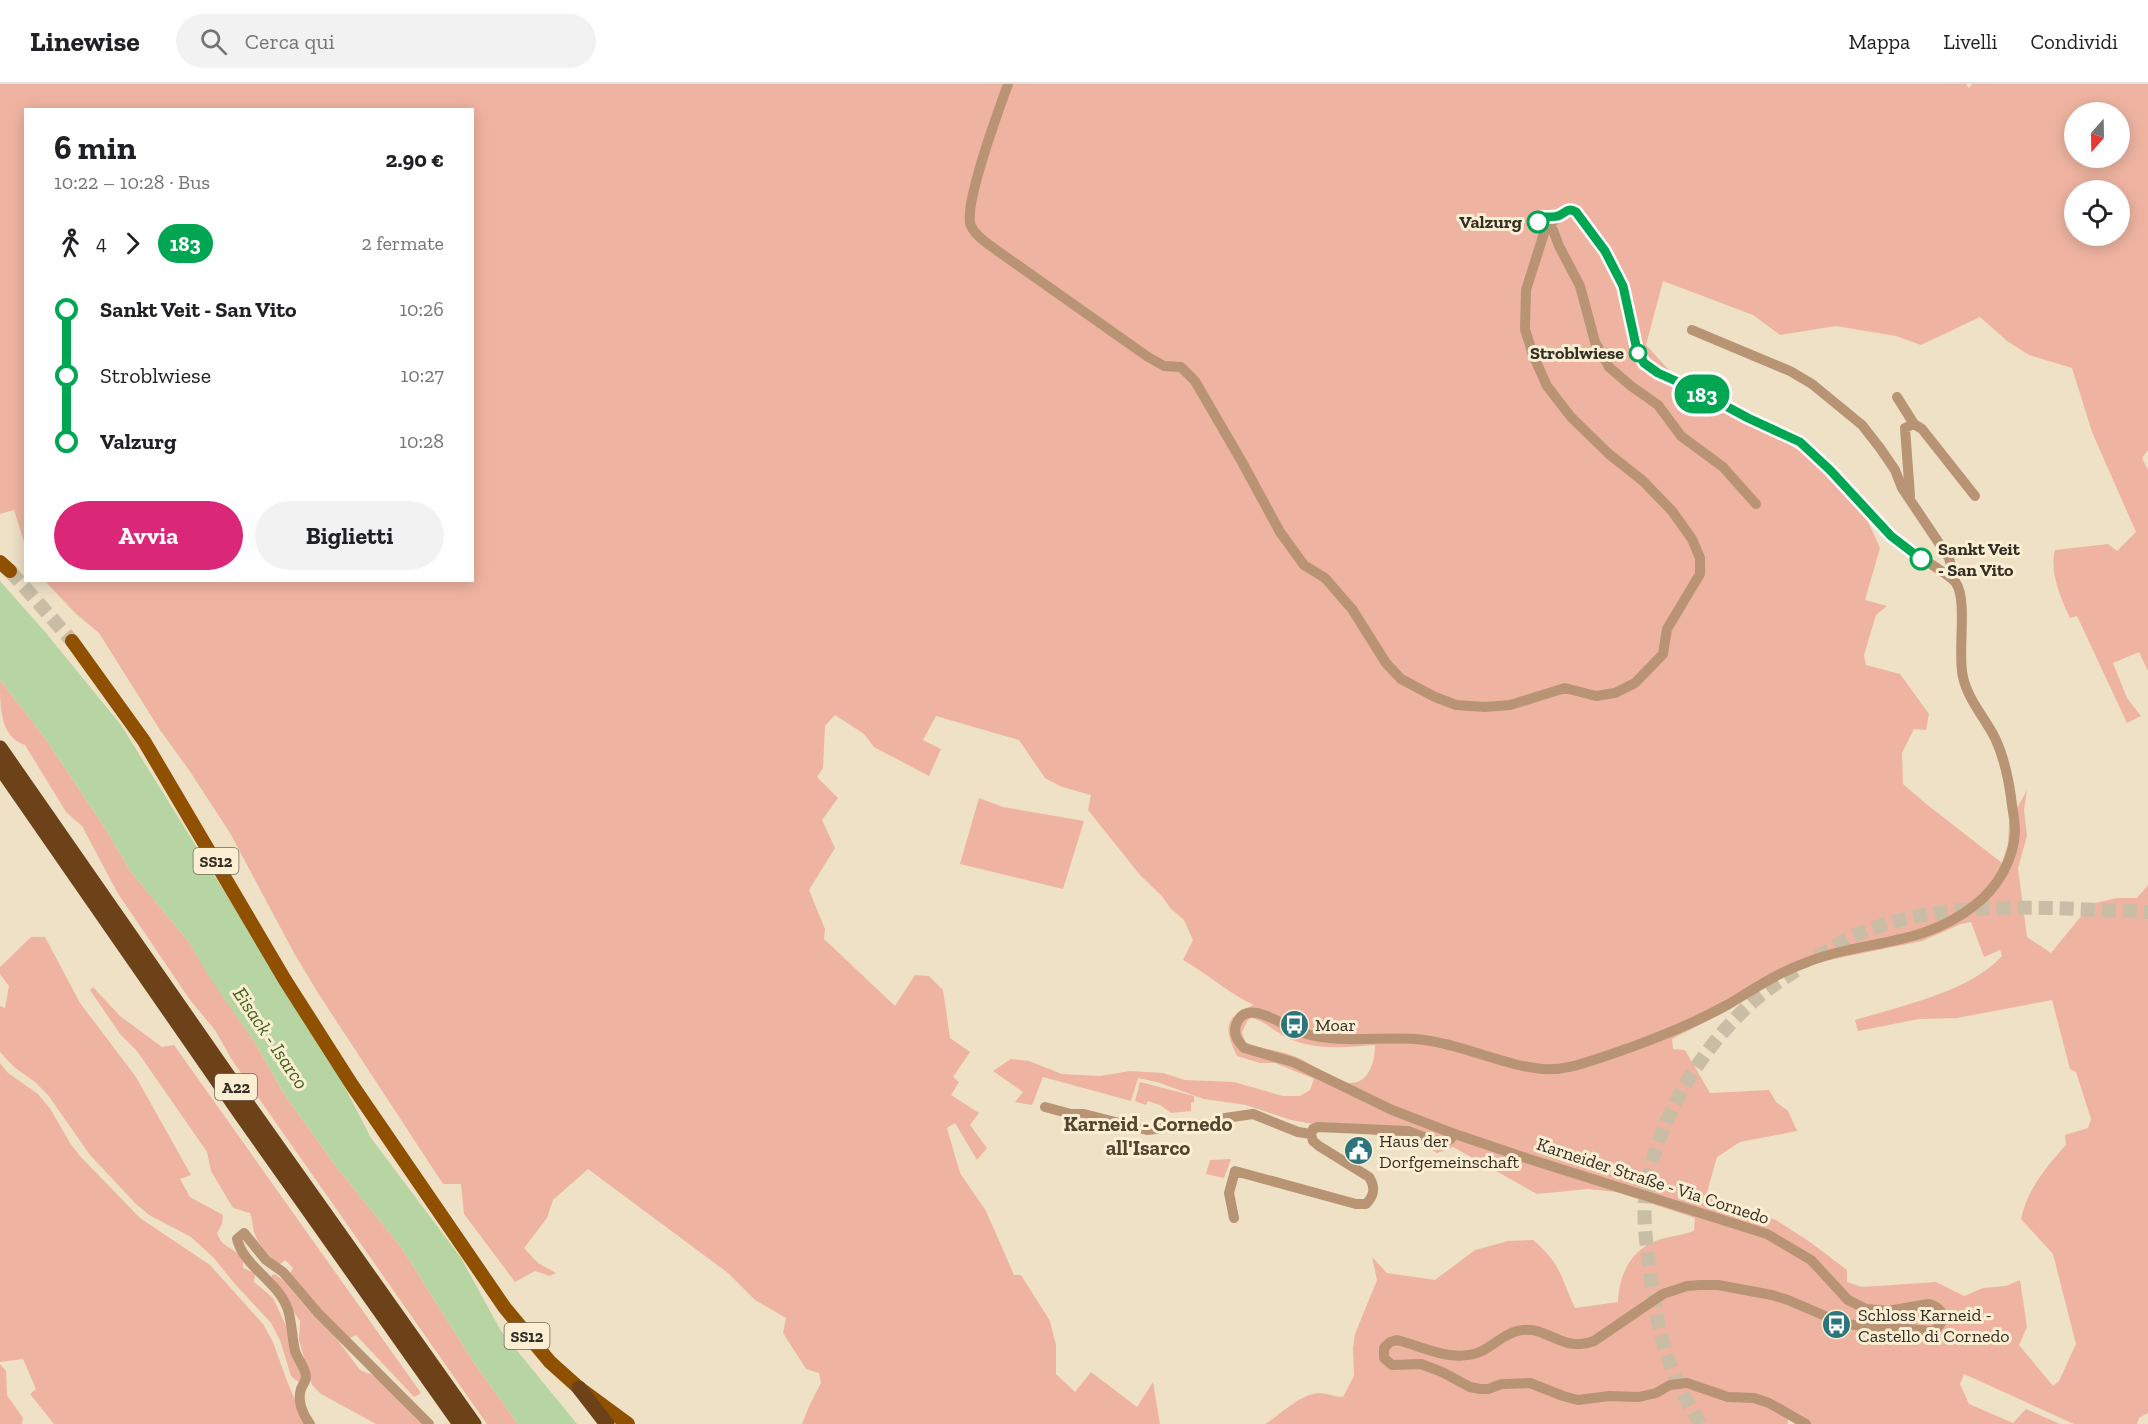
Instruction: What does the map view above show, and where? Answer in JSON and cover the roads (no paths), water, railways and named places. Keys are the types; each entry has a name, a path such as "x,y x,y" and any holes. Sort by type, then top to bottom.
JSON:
{"highway":[{"name":"A22","path":"0,748 474,1424"},
{"name":"A22","path":"0,767 242,1116 460,1424"},
{"path":"579,1388 607,1424"}],"main road":[{"name":"SS12","path":"72,641 144,741 285,980 352,1086 505,1308 544,1355 579,1388 628,1424"}],"street":[{"path":"1008,84 977,183 970,210 970,225 999,252 1148,357 1164,366 1180,367 1195,381 1280,532 1304,565 1325,578 1352,609 1386,663 1401,679 1434,697 1456,705 1485,707 1509,705 1565,688 1596,696 1615,693 1635,683 1663,654 1667,629 1701,574 1700,558 1692,539 1672,511 1643,481 1609,454 1571,417 1547,386 1533,355 1525,329 1526,290 1547,227 1564,211 1576,212 1605,251 1623,286 1637,350 1644,363 1658,373 1800,442 1830,470 1897,541 1955,581"},
{"path":"1547,227 1553,230 1580,286 1595,342 1609,367 1658,405 1681,436 1724,467 1756,504"},
{"path":"1692,330 1790,371 1812,384 1862,425 1880,448 1910,501 1948,558 1955,581"},
{"path":"1897,397 1914,424 1922,429 1975,496"},
{"path":"1910,501 1905,428 1914,424"},
{"name":"Karneider Straße - Via Cornedo","path":"1806,1424 1769,1403 1754,1398 1728,1397 1687,1383 1670,1385 1656,1393 1639,1397 1609,1396 1578,1400 1530,1383 1502,1384 1480,1389 1470,1387 1421,1364 1392,1365 1384,1358 1384,1348 1390,1342 1397,1340 1441,1354 1462,1357 1481,1351 1523,1329 1561,1342 1586,1344 1594,1341 1663,1293 1700,1284 1726,1286 1772,1295 1837,1321 1854,1325 1933,1331 1942,1323 1942,1311 1928,1304 1878,1312 1856,1305 1840,1292 1811,1260 1767,1234 1529,1159 1392,1110 1293,1062 1244,1048 1238,1042 1235,1027 1244,1014 1259,1012 1297,1031 1313,1036 1341,1039 1402,1038 1431,1041 1524,1066 1560,1069 1636,1046 1682,1027 1728,1004 1770,978 1804,963 1830,954 1920,936 1954,920 1979,903 1996,884 2008,864 2015,829 2003,755 1968,694 1962,674 1960,597 1955,581"},
{"path":"1045,1107 1147,1130 1214,1124 1225,1118 1253,1114 1298,1132 1311,1134"},
{"path":"1234,1218 1229,1193 1235,1171 1356,1204 1366,1204 1372,1198 1373,1183 1369,1178 1313,1141 1311,1134 1313,1129 1318,1127 1408,1131 1439,1143 1451,1139 1452,1133"},
{"path":"310,1424 305,1418 299,1398 302,1386 306,1382 306,1374 296,1352 288,1308 273,1286 240,1250 237,1239 244,1233 266,1260 283,1272 318,1313 429,1424"}],"water":[{"name":"Eisack - Isarco","path":"0,581 121,725 341,1080 371,1138 461,1258 501,1331 577,1424 518,1424 474,1363 401,1247 338,1169 284,1094 257,1046 211,980 188,941 131,872 105,828 45,738 0,680"}],"tunnel":[{"path":"10,571 72,641"},
{"path":"1817,957 1853,936 1888,923 1924,915 1998,908 2148,912"},
{"path":"1701,1424 1673,1372 1657,1318 1646,1241 1645,1202 1649,1174 1668,1118 1698,1065 1735,1018 1761,995 1801,967"}],"place":[{"name":"Valzurg","path":"1538,222"},
{"name":"Stroblwiese","path":"1638,353"},
{"name":"Sankt Veit - San Vito","path":"1921,559"},
{"name":"Moar","path":"1294,1025"},
{"name":"Haus der Dorfgemeinschaft","path":"1358,1151"},
{"name":"Schloss Karneid - Castello di Cornedo","path":"1837,1325"}],"district":[{"name":"Karneid - Cornedo all'Isarco","path":"1148,1135"}]}
